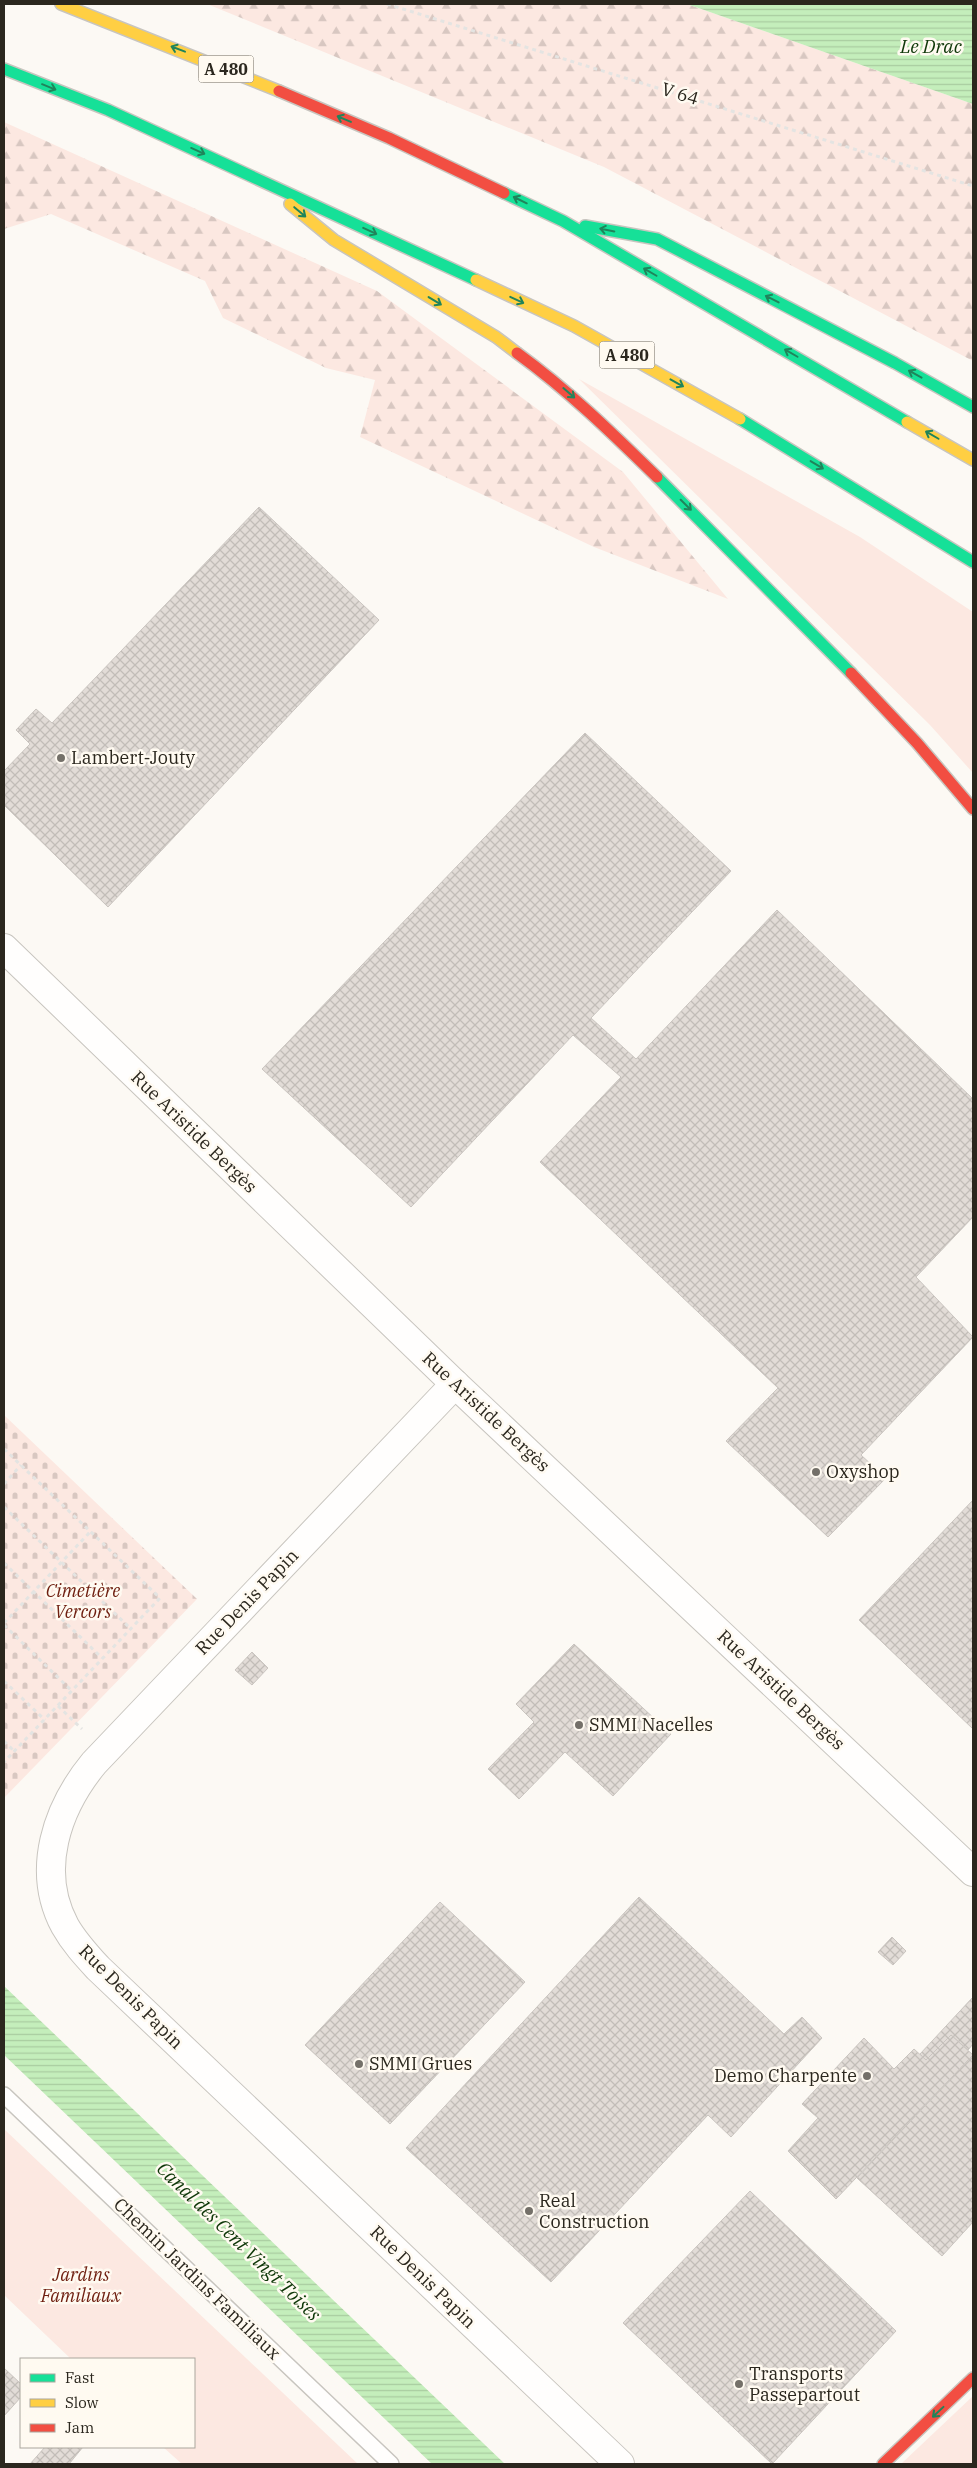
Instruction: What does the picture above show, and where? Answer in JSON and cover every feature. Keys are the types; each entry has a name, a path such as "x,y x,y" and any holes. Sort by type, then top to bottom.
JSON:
{"main road":[{"name":"A 480","path":"62,4 213,63 389,138 564,222 973,460"},
{"name":"A 480","path":"4,69 108,110 263,180 574,326 720,407 973,562"},
{"path":"263,180 334,240 496,337 549,376 598,419 818,637 917,743 973,809"},
{"path":"564,222 657,239 895,363 973,407"},
{"path":"883,2464 973,2378"}],"street":[{"name":"Rue Aristide Bergès","path":"4,948 455,1384 973,1872"},
{"name":"Rue Denis Papin","path":"455,1384 76,1784 59,1818 52,1859 53,1886 65,1925 80,1949 98,1968 620,2464"}],"lane":[{"name":"Chemin Jardins Familiaux","path":"4,2095 391,2464"}],"path":[{"name":"V 64","path":"387,4 973,186"},
{"path":"4,1449 160,1598 4,1762"},
{"path":"4,1484 21,1466"},
{"path":"4,1507 131,1629"},
{"path":"72,1691 4,1624 91,1531"},
{"path":"4,1564 102,1658"},
{"path":"4,1681 45,1720"},
{"path":"4,1741 14,1751"}],"green space":[{"path":"207,4 687,4 973,104 973,361 604,167"},
{"path":"4,122 377,291 623,472 728,599 594,547 360,437 375,380 326,368 223,318 205,281 51,214 4,229"},
{"path":"579,379 860,537 973,612 973,773 930,725"},
{"name":"Cimetière Vercors","path":"4,1415 197,1599 4,1798"},
{"name":"Jardins Familiaux","path":"4,2129 358,2464 182,2464 164,2448 195,2448 195,2358 70,2358 4,2295"},
{"path":"973,2396 973,2464 901,2464"}],"water":[{"name":"Le Drac","path":"687,4 973,4 973,104"},
{"name":"Canal des Cent Vingt Toises","path":"4,1986 505,2464 432,2464 4,2055"}],"building":[{"path":"259,507 379,620 108,907 4,805 4,771 30,744 16,730 36,709 52,723"},
{"path":"585,733 731,871 591,1018 636,1059 777,910 973,1099 973,1217 916,1277 973,1337 861,1455 886,1478 828,1537 726,1441 778,1388 540,1162 621,1077 573,1035 411,1207 262,1069"},
{"path":"973,1500 973,1729 859,1620"},
{"path":"574,1644 671,1734 613,1796 565,1752 519,1799 488,1769 534,1722 516,1704"},
{"path":"252,1652 268,1668 252,1685 235,1670"},
{"path":"639,1897 784,2034 802,2017 822,2038 731,2137 708,2115 551,2282 406,2148"},
{"path":"440,1902 525,1982 390,2124 305,2045"},
{"path":"892,1937 906,1951 893,1965 878,1952"},
{"path":"973,1997 973,2044 968,2050 951,2035 926,2060 920,2054"},
{"path":"951,2035 973,2055 836,2199 788,2151 818,2118 802,2104 864,2038 894,2069 914,2049 926,2060"},
{"path":"973,2055 973,2222 942,2256 857,2178"},
{"path":"750,2191 896,2331 772,2464 623,2323"},
{"path":"4,2368 20,2383 20,2398 4,2416"},
{"path":"44,2448 82,2448 69,2464 30,2464"}],"traffic: fast":[{"path":"4,69 108,110 476,280"},
{"path":"504,193 563,221 907,422"},
{"path":"585,226 657,239 895,363 973,407"},
{"path":"740,419 973,562"},
{"path":"657,477 851,673"}],"traffic: slow":[{"path":"61,4 279,91"},
{"path":"290,204 334,240 496,337 517,353"},
{"path":"476,280 574,326 740,419"},
{"path":"907,422 973,460"}],"traffic: jam":[{"path":"279,91 389,138 504,193"},
{"path":"517,353 572,397 657,477"},
{"path":"851,673 917,743 973,809"},
{"path":"883,2464 973,2378"}],"place":[{"name":"Lambert-Jouty","path":"61,758"},
{"name":"Oxyshop","path":"816,1472"},
{"name":"SMMI Nacelles","path":"579,1725"},
{"name":"SMMI Grues","path":"359,2064"},
{"name":"Demo Charpente","path":"867,2076"},
{"name":"Real Construction","path":"529,2211"},
{"name":"Transports Passepartout","path":"739,2384"}]}
